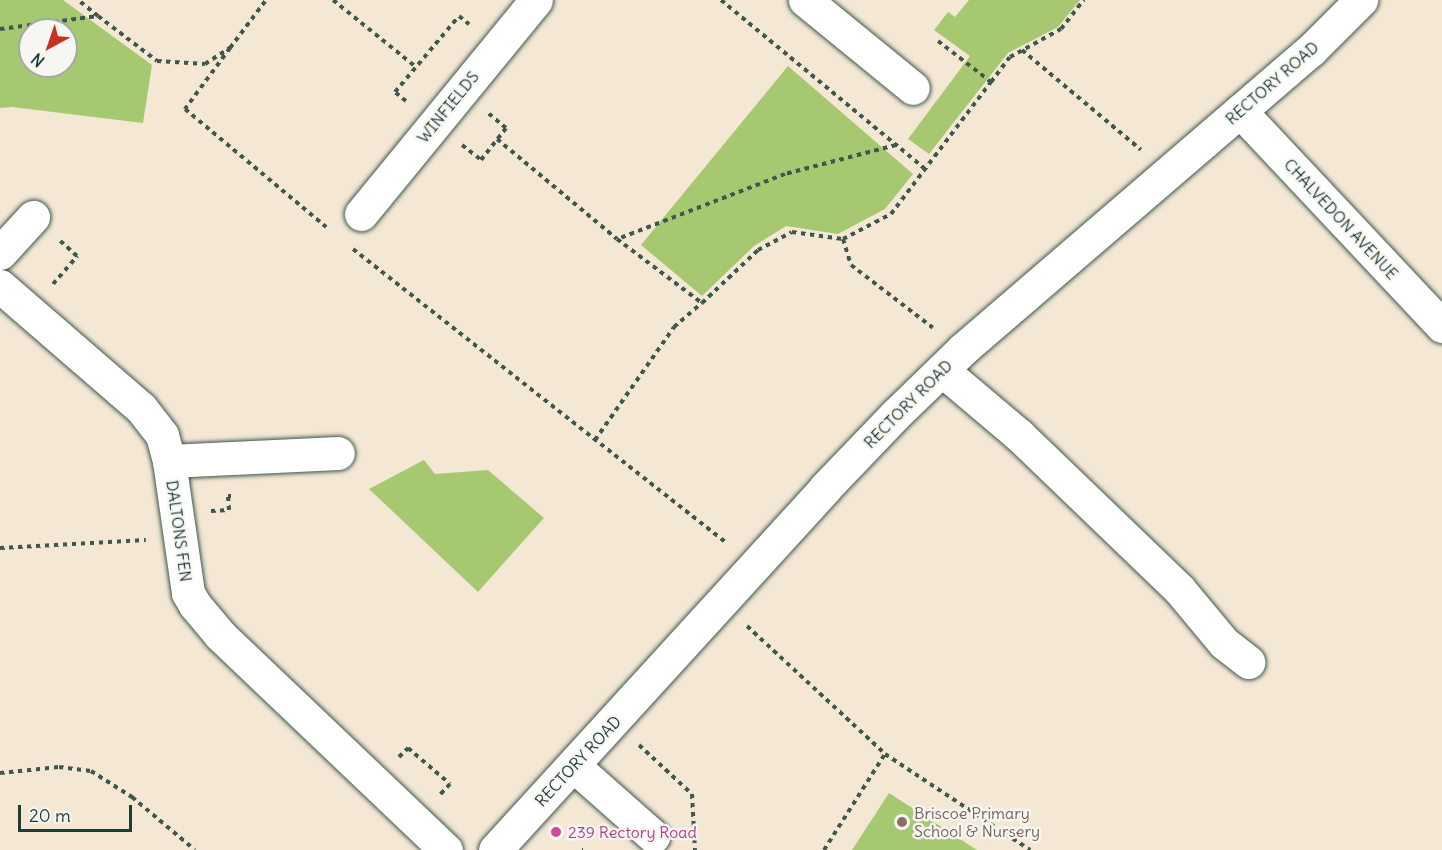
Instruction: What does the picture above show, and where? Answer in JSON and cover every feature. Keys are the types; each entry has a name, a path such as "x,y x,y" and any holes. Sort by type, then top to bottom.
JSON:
{"street":[{"name":"WINFIELDS","path":"361,214 536,0"},
{"path":"805,0 913,88"},
{"name":"RECTORY ROAD","path":"495,850 825,488 942,370 1311,50 1361,0"},
{"name":"CHALVEDON AVENUE","path":"1240,111 1442,326"},
{"path":"0,253 33,217"},
{"name":"DALTONS FEN","path":"0,286 151,418 162,435 169,460 189,593 195,605 220,635 446,850"},
{"path":"942,370 1019,435 1179,589 1224,643 1248,662"},
{"path":"169,460 338,453"},
{"path":"574,766 653,836"}],"path":[{"path":"78,0 157,61 205,64 230,48"},
{"path":"266,0 185,109 332,232"},
{"path":"333,0 416,67"},
{"path":"721,0 925,169"},
{"path":"595,440 674,327 758,250 792,232 843,239 891,214 1010,57 1060,29 1084,0"},
{"path":"0,29 98,16"},
{"path":"938,41 991,82"},
{"path":"1022,50 1149,156"},
{"path":"497,140 617,238 702,303"},
{"path":"617,238 785,174 896,145"},
{"path":"33,217 77,256 47,291"},
{"path":"843,239 851,265 936,330"},
{"path":"350,247 731,545"},
{"path":"207,511 229,510 228,496 239,496"},
{"path":"0,548 153,540"},
{"path":"742,621 885,754 1030,850"},
{"path":"394,762 408,748 450,784 436,800"},
{"path":"824,850 885,754"},
{"path":"0,772 59,767 91,771 132,798 195,850"},
{"path":"692,794 695,850"}],"green space":[{"path":"0,0 63,0 152,65 143,123 12,107 0,108"},
{"path":"969,0 1080,0 1058,27 1008,53 929,154 908,139 970,56 934,30 948,12 955,17"},
{"path":"788,66 913,174 885,209 838,234 786,226 754,246 702,296 641,245"},
{"path":"424,460 435,474 488,470 544,518 478,592 369,489"},
{"name":"Briscoe Primary School & Nursery","path":"889,793 977,850 852,850"}],"place":[{"name":"Briscoe Primary School & Nursery","path":"902,822"},
{"name":"239 Rectory Road","path":"556,832"}]}
